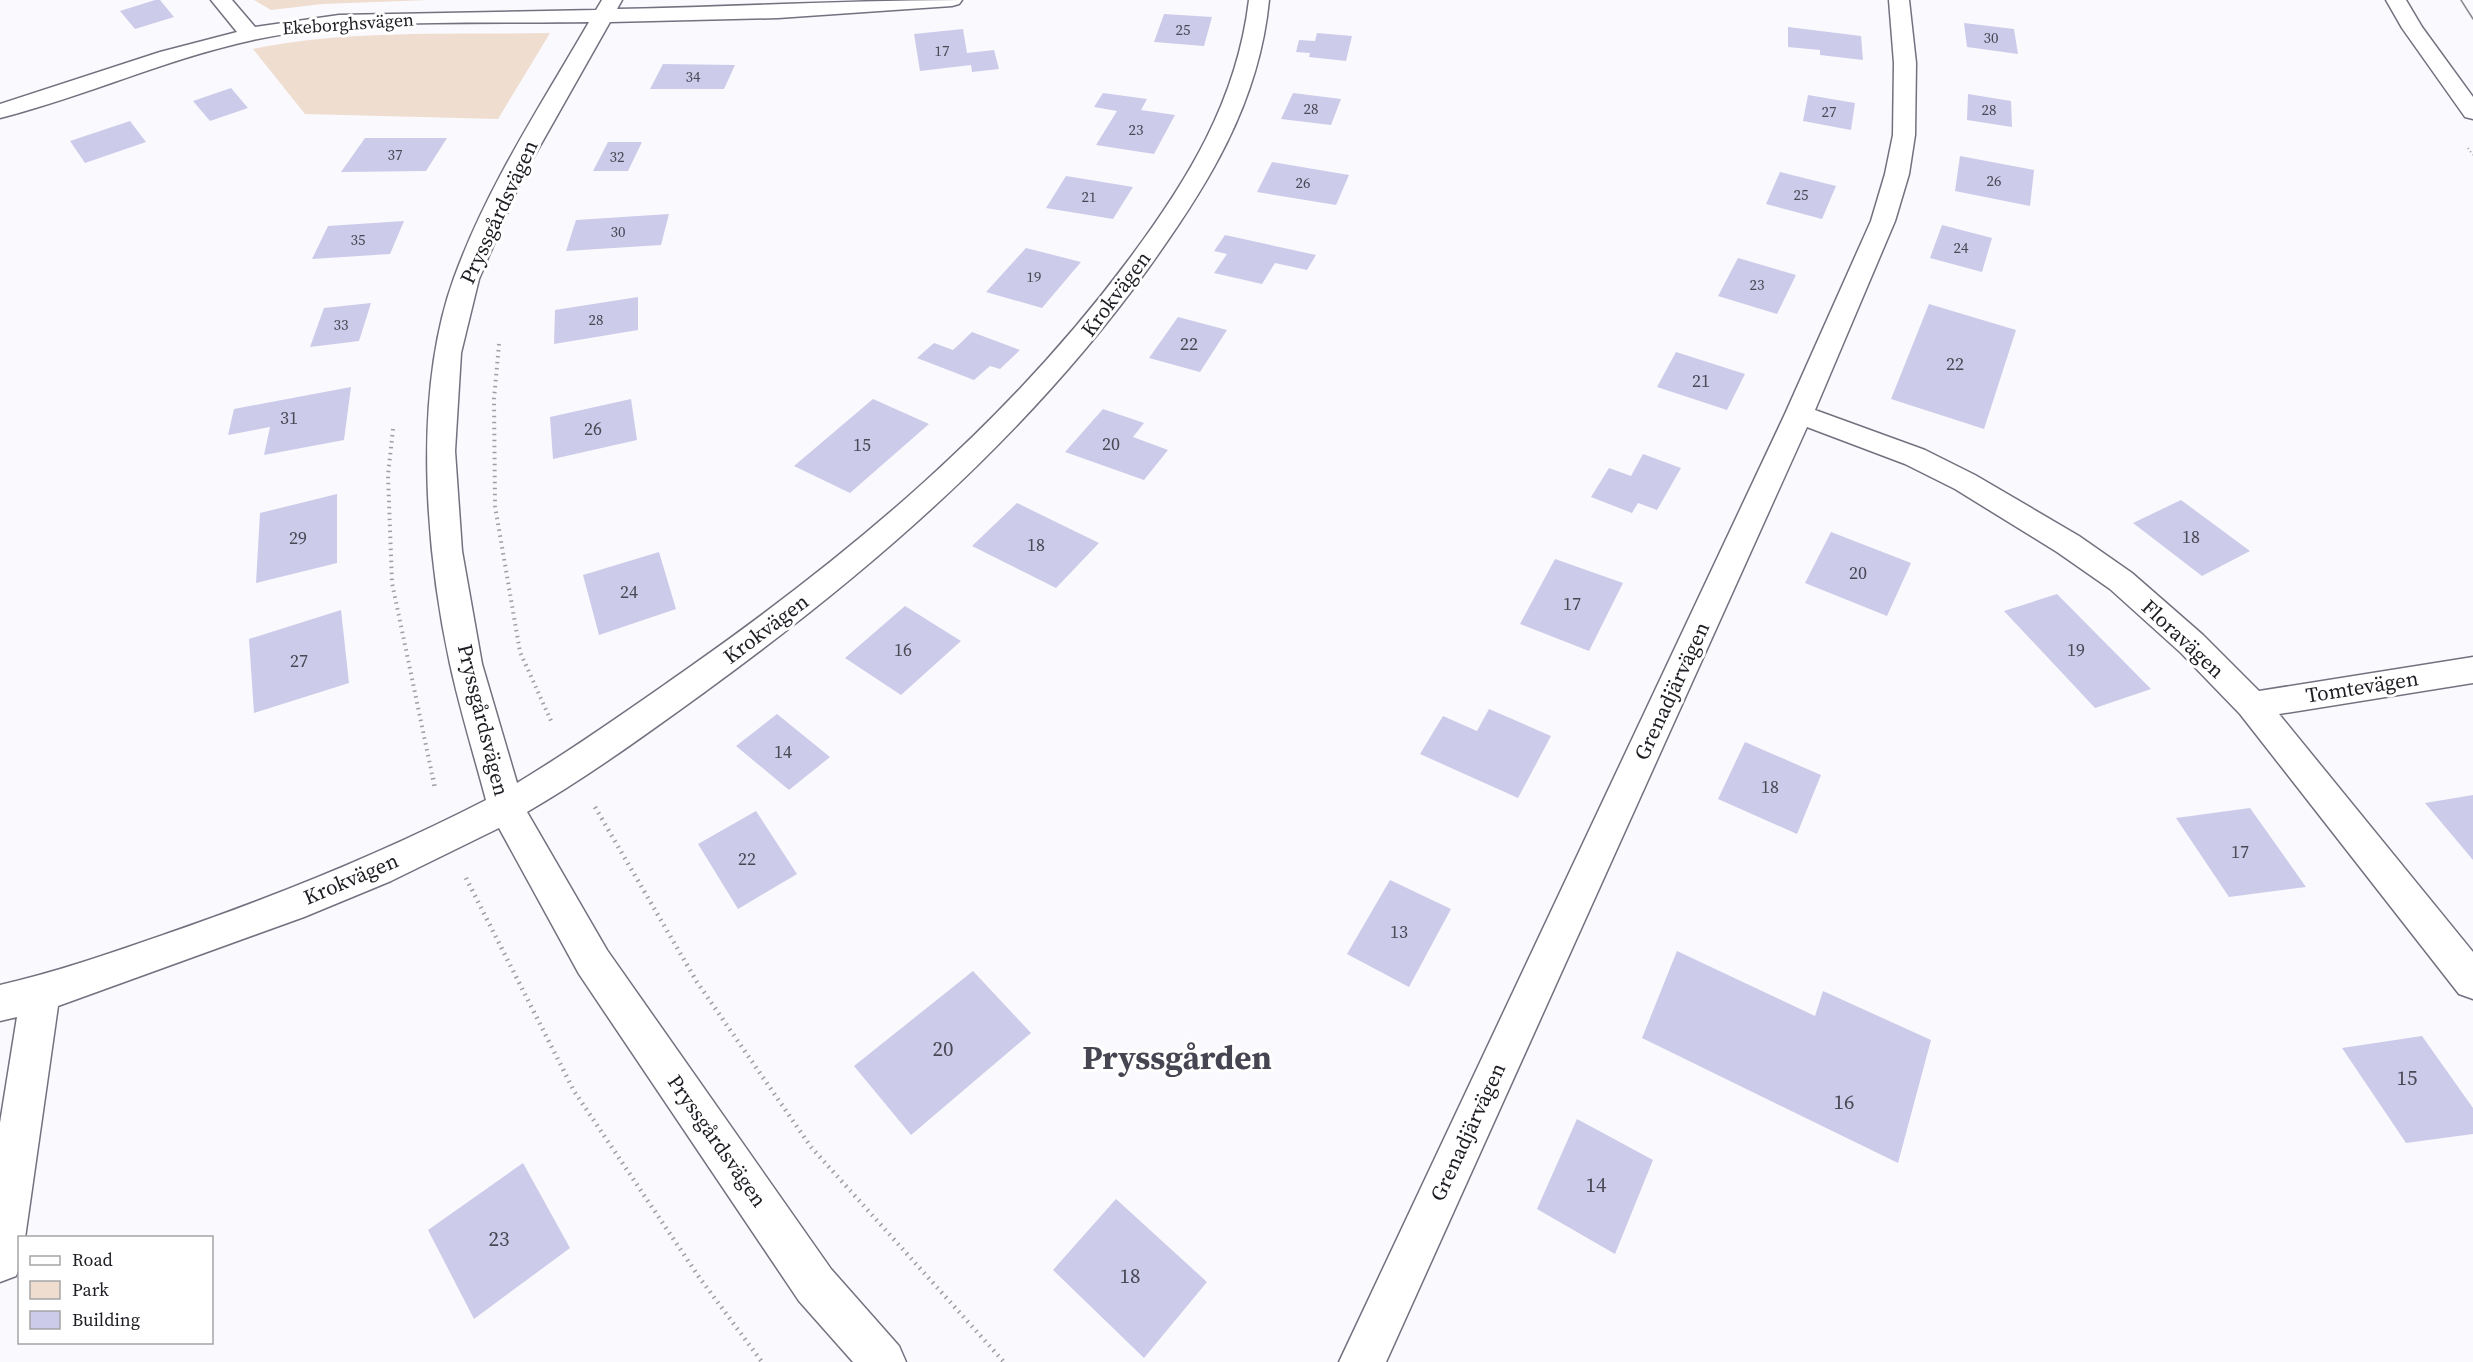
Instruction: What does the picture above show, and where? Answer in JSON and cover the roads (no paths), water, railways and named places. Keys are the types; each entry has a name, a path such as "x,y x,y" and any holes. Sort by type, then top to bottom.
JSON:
{"street":[{"path":"222,0 249,33"},
{"name":"Ekeborghsvägen","path":"0,111 249,33 299,24 607,8 778,12 952,0"},
{"name":"Krokvägen","path":"0,1004 40,995 243,925 446,838 506,807 572,766 729,657 817,590 953,472 1016,413 1088,334 1134,273 1201,172 1231,109 1253,48 1260,0"},
{"name":"Grenadjärvägen","path":"1362,1362 1799,414 1883,221 1897,174 1905,102 1899,0"},
{"path":"2396,0 2412,28 2473,112"},
{"name":"Pryssgårdsvägen","path":"607,8 511,176 466,279 448,353 441,451 447,551 466,664 506,807 593,962 815,1285 883,1362"},
{"name":"Floravägen","path":"1799,414 1915,457 2008,506 2121,581 2192,644 2252,705 2473,981"},
{"name":"Tomtevägen","path":"2252,705 2473,670"},
{"path":"0,1260 40,995"}],"tram line":[{"path":"2461,0 2473,19"}],"district":[{"name":"Pryssgården","path":"1177,1057"}]}
